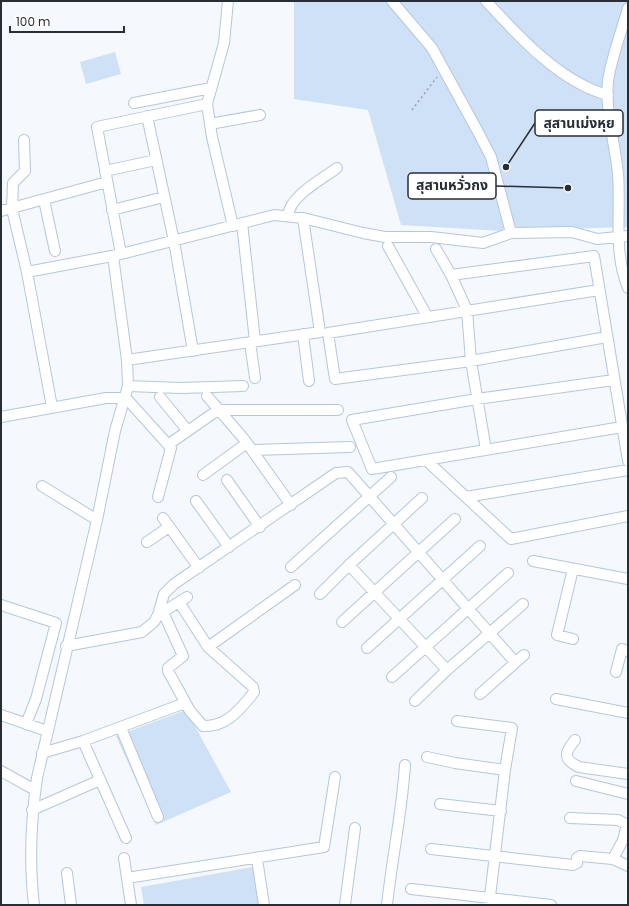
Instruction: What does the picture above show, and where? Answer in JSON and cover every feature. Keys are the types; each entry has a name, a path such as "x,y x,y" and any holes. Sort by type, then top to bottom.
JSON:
{"street":[{"path":"228,1 224,43 207,104 210,124 238,225 255,378"},
{"path":"392,1 432,48 491,157 511,233"},
{"path":"486,1 539,54 580,85 608,95"},
{"path":"628,8 608,80 608,95 618,175 618,237 625,281 628,288"},
{"path":"134,103 211,88"},
{"path":"34,905 32,888 32,810 35,790 71,624 97,520 115,430 126,398 128,386 127,360 112,210 97,127 207,104"},
{"path":"210,124 260,115"},
{"path":"147,116 174,241 192,350"},
{"path":"24,140 25,171 13,183 12,208 27,272 52,407"},
{"path":"105,171 156,160"},
{"path":"288,215 290,205 297,198 337,168"},
{"path":"1,211 107,182"},
{"path":"112,210 164,197"},
{"path":"44,200 55,252"},
{"path":"27,272 117,255 274,215 288,215 385,237 431,237 483,243 511,233 567,232 597,239 628,236"},
{"path":"127,360 320,332 303,218"},
{"path":"388,246 427,316"},
{"path":"436,249 451,275 467,310 470,361 486,450"},
{"path":"451,275 594,256 614,380 626,427 628,461"},
{"path":"599,290 427,316 328,333 335,380 470,361 607,338"},
{"path":"303,334 309,381"},
{"path":"614,380 478,399 352,420 372,469 626,427"},
{"path":"128,386 181,388 243,386"},
{"path":"207,396 249,447 292,505"},
{"path":"160,397 188,431"},
{"path":"1,417 106,398 126,398 171,448 158,497"},
{"path":"168,444 218,410 338,410"},
{"path":"203,474 249,447 350,447"},
{"path":"426,460 511,539 628,516"},
{"path":"466,498 628,470"},
{"path":"66,646 142,632 154,622 160,613 164,594 168,589 292,505 336,473 348,472 420,552 515,662"},
{"path":"292,567 391,477"},
{"path":"228,480 260,527"},
{"path":"42,486 97,520"},
{"path":"320,594 349,565 422,498"},
{"path":"196,501 229,547"},
{"path":"163,518 199,568"},
{"path":"342,622 455,520"},
{"path":"147,542 169,527"},
{"path":"367,648 480,546"},
{"path":"533,561 628,579"},
{"path":"349,565 447,670"},
{"path":"573,569 557,635 573,639"},
{"path":"392,677 508,573"},
{"path":"208,647 295,585"},
{"path":"183,600 208,647 253,687 254,692 239,710 228,720 213,727 202,726 185,703 168,668 183,656 160,613 183,600"},
{"path":"415,702 447,670 524,604"},
{"path":"1,605 56,623 71,624"},
{"path":"26,724 36,699 56,623"},
{"path":"616,672 622,649 628,651"},
{"path":"480,694 515,662 524,656"},
{"path":"556,699 628,713"},
{"path":"42,753 121,728 185,703"},
{"path":"1,715 47,731"},
{"path":"457,721 512,728 505,770 490,902"},
{"path":"121,728 158,817"},
{"path":"575,740 567,750 567,757 572,764 579,767 628,774"},
{"path":"83,741 126,838"},
{"path":"427,757 455,763 505,770"},
{"path":"387,905 393,854 402,806 405,765"},
{"path":"1,771 35,790"},
{"path":"127,878 257,859 324,847 335,777"},
{"path":"32,810 100,780"},
{"path":"576,781 628,794"},
{"path":"440,804 501,811"},
{"path":"570,818 618,820 627,824 623,840 613,859"},
{"path":"344,905 355,828"},
{"path":"431,849 573,865 580,856 613,859 628,866"},
{"path":"124,858 131,905"},
{"path":"257,859 264,905"},
{"path":"67,873 71,905"},
{"path":"411,889 490,902 551,905"}],"path":[{"path":"412,110 438,75 444,70"}],"shaded area":[{"path":"294,1 628,1 628,227 502,231 401,225 368,110 294,99"},
{"path":"115,52 121,74 86,84 80,62"},
{"path":"186,710 231,792 156,825 116,736"},
{"path":"253,867 259,905 144,905 141,887"}],"place":[{"name":"สุสานเม่งหุย","path":"506,167"},
{"name":"สุสานหวั่วกง","path":"568,188"}]}
